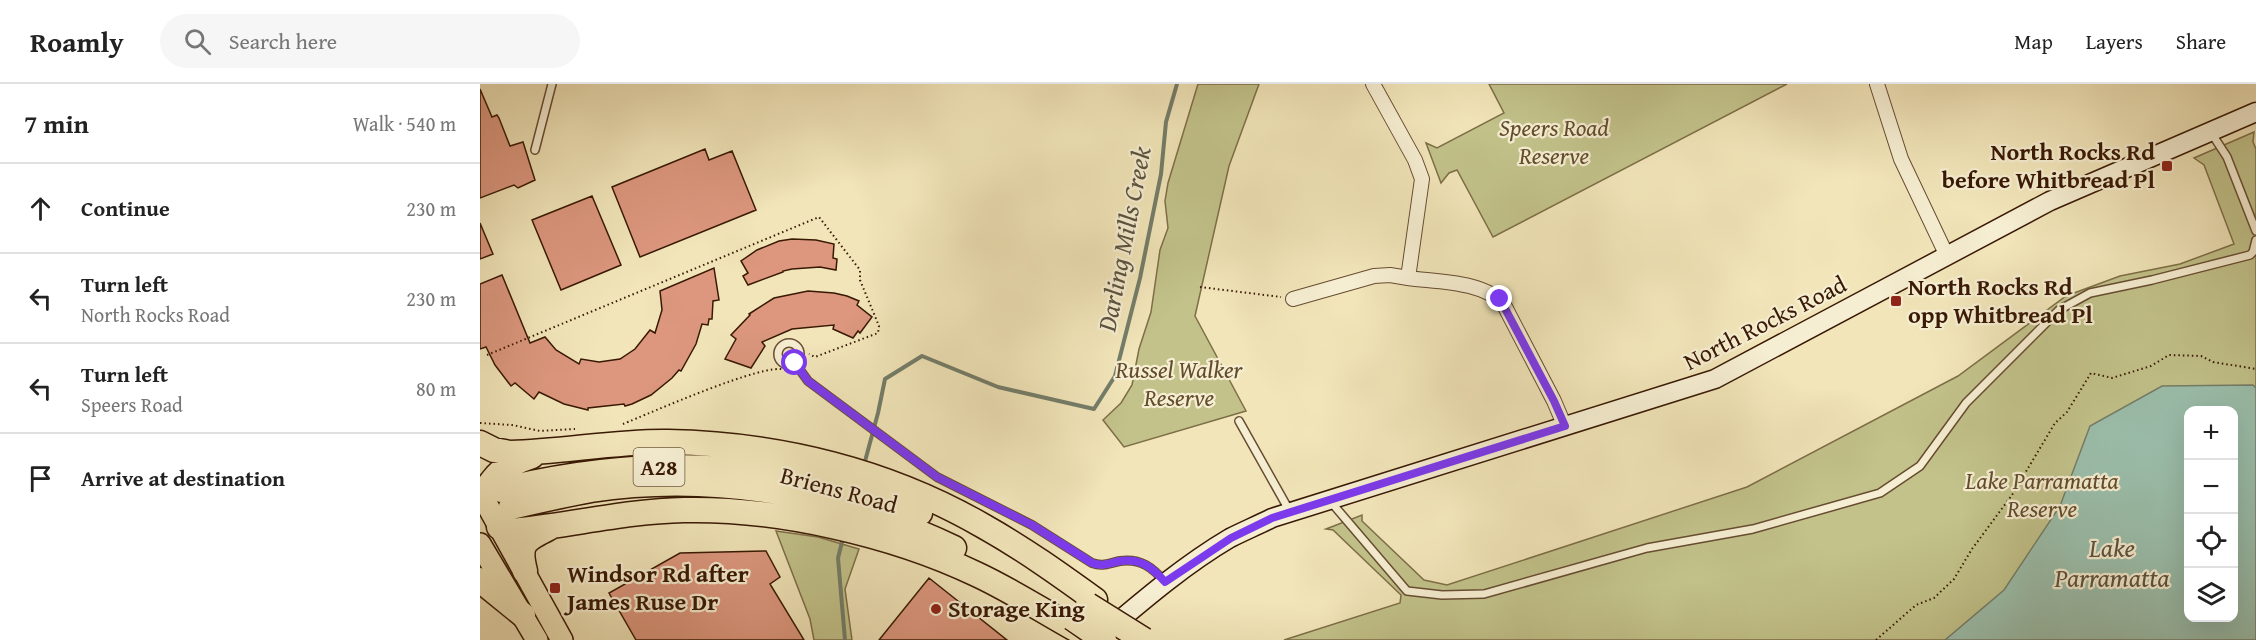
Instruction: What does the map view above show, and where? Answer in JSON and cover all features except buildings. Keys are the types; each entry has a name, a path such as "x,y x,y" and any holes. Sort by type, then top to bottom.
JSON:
{"highway":[{"path":"480,443 495,450 510,453 624,442 669,442 762,449 817,480"},
{"path":"551,450 508,465 494,476 488,518 512,531 551,527 614,515 684,510 742,513 805,522 888,511 983,525 1023,549 1080,612 1096,640"},
{"name":"Briens Road","path":"488,518 576,474 671,466 741,469 817,480 888,511"},
{"name":"A28","path":"888,511 1026,587 1144,640"},
{"path":"525,571 521,555 524,545 532,537 551,527"},
{"path":"480,580 523,615"},
{"name":"A28","path":"1080,612 1104,640"}],"main road":[{"name":"North Rocks Road","path":"1096,640 1165,582 1231,538 1272,518 1715,379 2050,201 2256,112"},
{"path":"488,518 525,571 562,640"},
{"path":"488,518 523,615 537,640"}],"street":[{"path":"1373,84 1414,160 1422,180 1408,278"},
{"path":"1876,84 1901,159 1947,256"},
{"path":"1293,299 1374,276 1390,275 1479,288 1497,296 1504,305 1565,426"}],"lane":[{"path":"535,150 552,84"},
{"path":"2211,131 2227,157 2256,231"},
{"path":"1329,499 1407,591 1442,595 1484,594 1647,548 1753,529 1880,493 1920,466 1966,403 2059,310 2090,293 2250,255 2256,240"},
{"path":"795,363 808,381 937,477 1032,525 1092,563 1100,566 1119,561 1143,563 1153,568 1165,582"},
{"path":"1239,421 1290,512"}],"path":[{"path":"487,355 819,217 860,270 860,280 879,326 878,333 815,357 809,354"},
{"path":"1200,287 1293,299"},
{"path":"1876,640 1916,605 1934,598 1954,579 1972,549 2007,504 2055,423 2067,412 2091,373 2112,378 2151,366 2169,355 2201,356 2213,362 2256,369"},
{"path":"620,425 752,374 780,367 785,370"},
{"path":"480,423 512,425 540,431 574,429"}],"green space":[{"name":"Russel Walker Reserve","path":"1198,84 1259,84 1229,166 1195,316 1246,411 1124,447 1103,420 1121,403 1132,385 1139,349 1151,312 1160,250 1168,228 1165,201 1168,183"},
{"name":"Speers Road Reserve","path":"1489,84 1787,84 1493,237 1457,170 1449,173 1441,183 1426,143 1437,148 1504,113"},
{"name":"Lake Parramatta Reserve","path":"2254,132 2253,142 2256,149 2256,640 1284,640 1400,603 1401,595 1333,530 1326,529 1362,515 1362,521 1424,580 1447,585 1747,487 1958,376 2066,296 2120,276 2180,264 2234,244 2204,165 2194,158"},
{"path":"776,531 818,537 859,549 845,589 852,640 814,640 810,619"}],"water":[{"name":"Lake Parramatta","path":"2253,385 2256,388 2256,640 1945,640 2004,590 2060,506 2090,426 2162,386"}],"waterway":[{"name":"Darling Mills Creek","path":"864,465 885,379 922,356 998,387 1094,409 1115,376 1140,278 1161,174 1166,122 1177,84"},
{"name":"Darling Mills Creek","path":"843,538 838,558 845,640"}],"place":[{"name":"North Rocks Rd before Whitbread Pl","path":"2167,166"},
{"name":"North Rocks Rd opp Whitbread Pl","path":"1896,301"},
{"name":"Windsor Rd after James Ruse Dr","path":"555,588"},
{"name":"Storage King","path":"936,609"}],"route":[{"path":"795,363 808,381 937,477 1032,525 1092,563 1100,566 1119,561 1143,563 1153,568 1165,582 1231,538 1272,518 1565,426 1500,299"}]}
